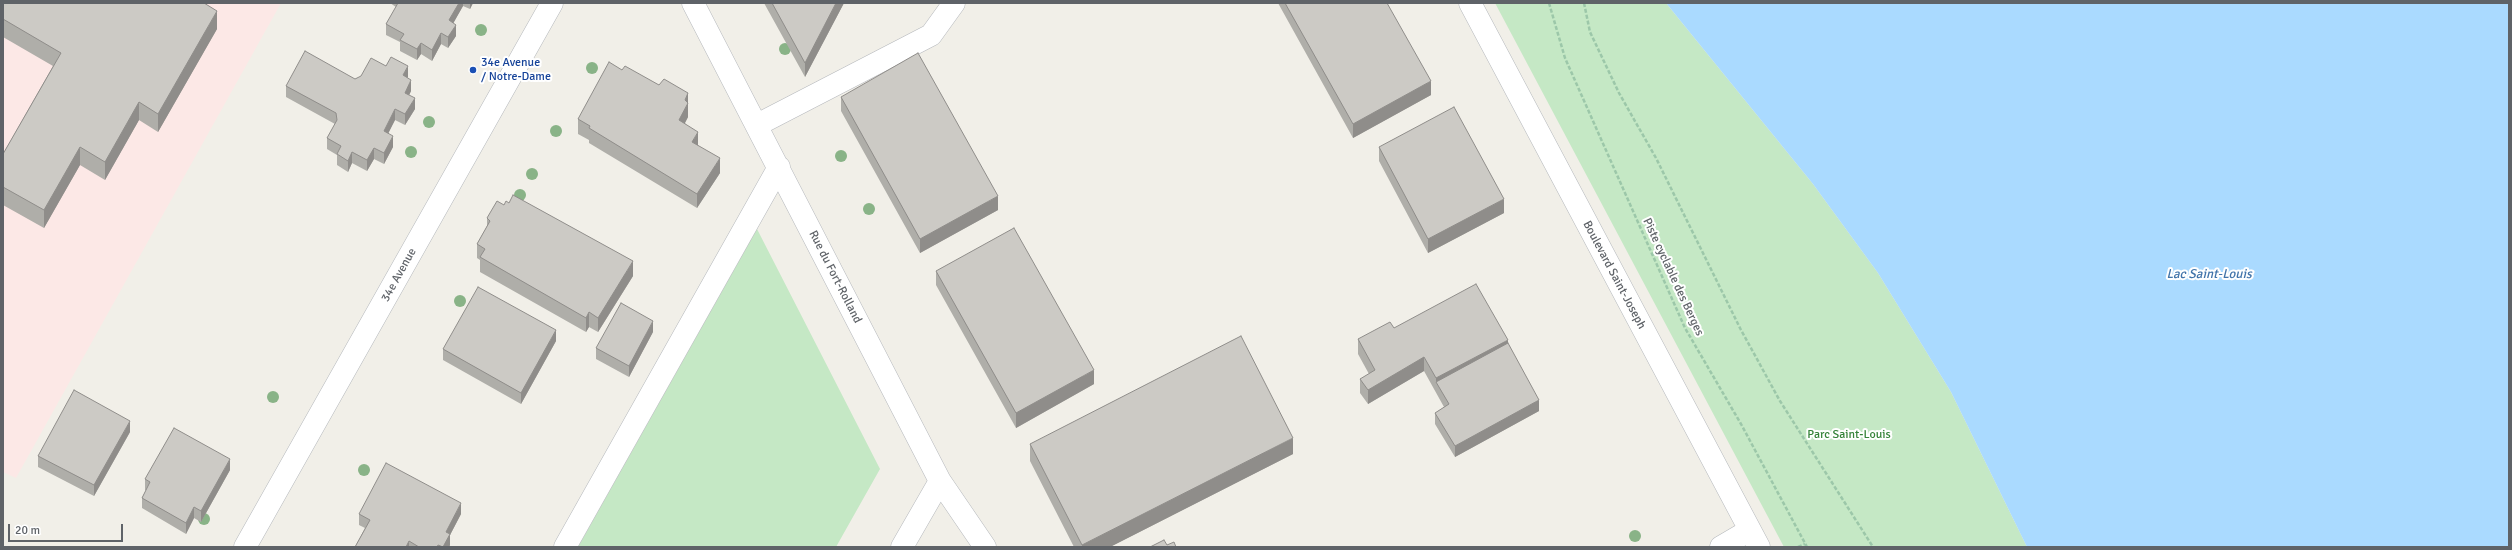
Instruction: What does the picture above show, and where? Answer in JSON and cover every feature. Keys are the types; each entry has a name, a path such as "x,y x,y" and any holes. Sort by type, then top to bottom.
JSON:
{"street":[{"name":"34e Avenue","path":"245,547 552,3"},
{"name":"Rue du Fort-Rolland","path":"693,3 940,481 985,547"},
{"path":"757,125 931,35 954,3"},
{"name":"Boulevard Saint-Joseph","path":"1470,3 1754,538"},
{"path":"565,547 779,167"},
{"path":"902,547 940,481"},
{"path":"1721,547 1754,538"}],"path":[{"name":"Piste cyclable des Berges","path":"1548,3 1565,58 1685,328 1748,436 1806,545"},
{"path":"1584,3 1590,32 1619,93 1656,158 1741,330 1780,401 1874,547"},
{"path":"1798,547 1806,545"}],"shaded area":[{"path":"3,3 281,3 16,478 3,472"}],"green space":[{"name":"Parc Saint-Louis","path":"1495,3 1666,3 1813,184 1878,273 1951,392 2027,547 1784,547"},
{"path":"757,229 880,469 836,547 578,547"}],"water":[{"name":"Lac Saint-Louis","path":"1666,3 2509,3 2509,547 2027,547 1951,392 1878,273 1813,184"}],"building":[{"path":"3,3 204,3 217,11 158,114 139,102 105,162 80,147 44,210 3,187 3,154 61,53 3,19"},
{"path":"398,3 459,3 449,20 456,25 448,37 441,33 432,50 421,43 417,49 400,40 404,34 386,24"},
{"path":"772,3 836,3 805,63"},
{"path":"1285,3 1387,3 1431,81 1353,124"},
{"path":"305,51 355,79 361,76 371,58 386,66 391,57 408,66 403,75 411,80 405,93 415,98 405,114 395,109 384,131 393,136 384,153 374,148 367,160 352,152 348,161 337,154 341,146 327,138 337,120 336,113 286,86"},
{"path":"918,53 998,196 920,239 841,97"},
{"path":"609,62 622,70 625,66 659,85 664,79 688,93 685,100 688,103 679,120 698,132 692,142 720,158 697,194 589,128 590,126 578,119"},
{"path":"1454,107 1504,199 1428,239 1379,147"},
{"path":"513,195 633,261 598,318 589,312 586,318 480,257 485,249 477,244 490,221 487,218 497,201 504,205 506,201 509,203"},
{"path":"1014,228 1094,370 1016,413 936,271"},
{"path":"1476,284 1508,340 1436,378 1424,357 1368,390 1360,379 1375,370 1358,339 1390,322 1394,328"},
{"path":"478,287 556,330 521,393 443,349"},
{"path":"621,303 653,321 629,366 596,348"},
{"path":"1241,336 1293,438 1082,545 1030,444"},
{"path":"1508,343 1539,400 1455,446 1435,413 1449,404 1436,382"},
{"path":"74,390 130,421 94,485 38,456"},
{"path":"174,428 230,459 201,511 194,507 186,523 142,498 150,482 145,479"},
{"path":"386,463 461,503 446,532 450,534 443,547 438,545 437,547 419,547 409,541 406,547 355,547 370,520 359,514"},
{"path":"1164,540 1167,545 1174,542 1176,547 1150,547"}],"place":[{"name":"34e Avenue / Notre-Dame","path":"473,70"}]}
